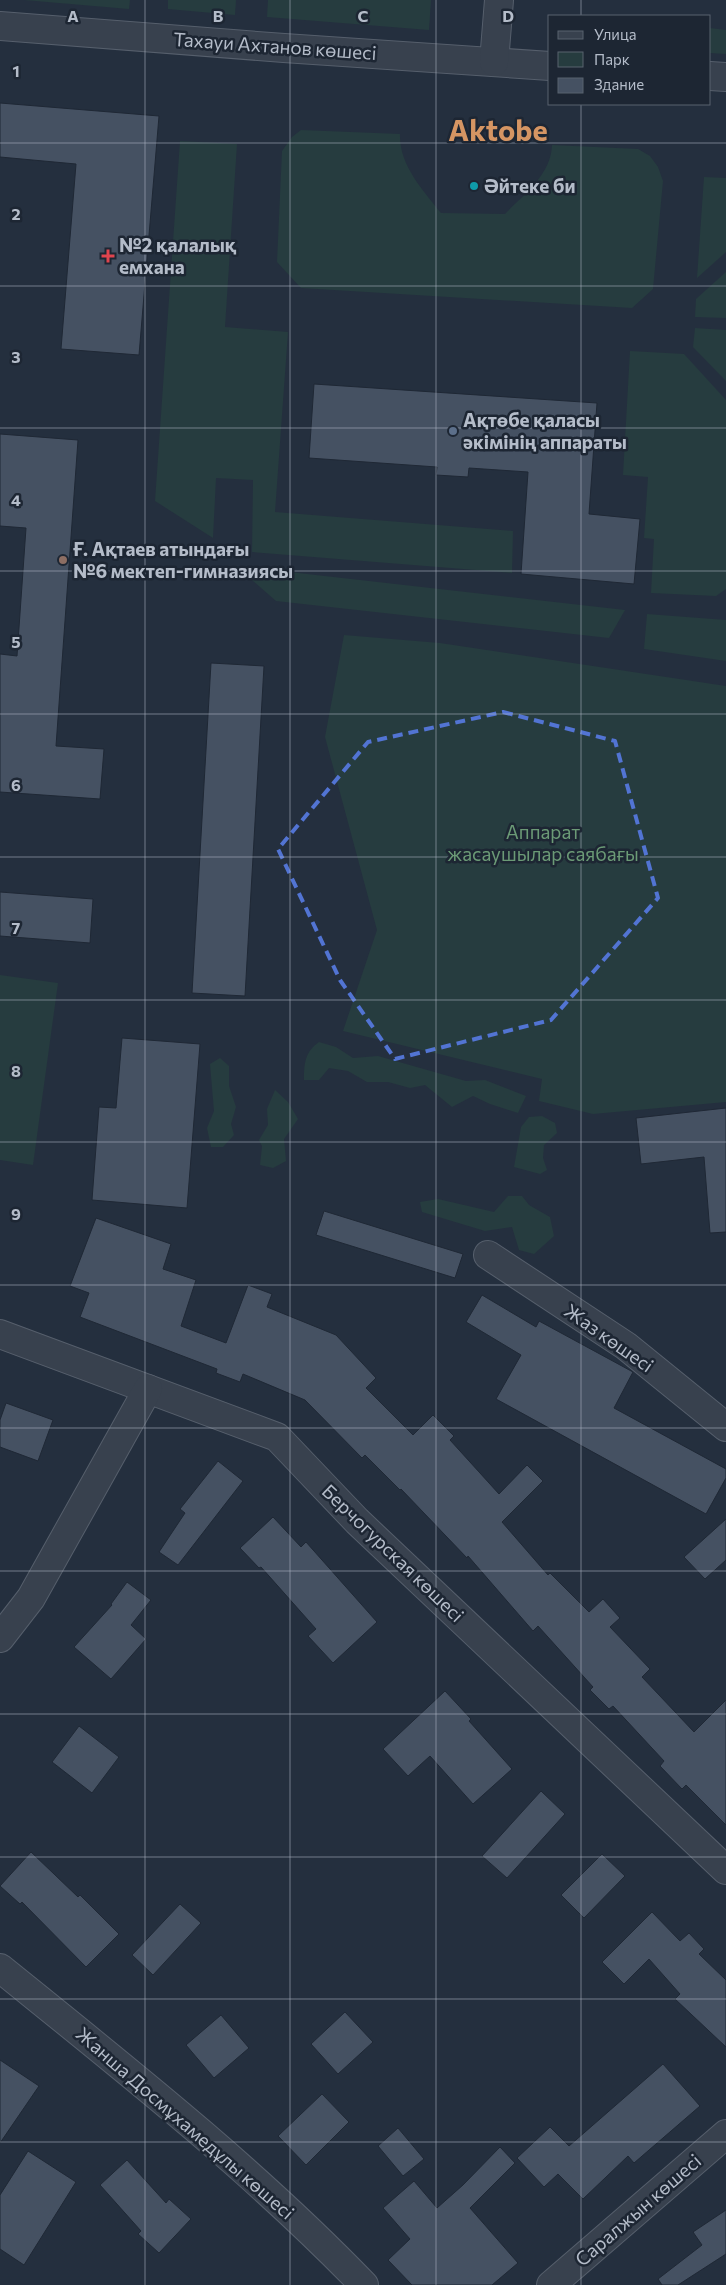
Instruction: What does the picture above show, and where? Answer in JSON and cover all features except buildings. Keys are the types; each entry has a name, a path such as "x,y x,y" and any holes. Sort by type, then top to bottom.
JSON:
{"street":[{"path":"494,62 499,0"},
{"name":"Тахауи Ахтанов көшесі","path":"0,26 548,66"},
{"path":"711,76 726,78"},
{"name":"Жаз көшесі","path":"488,1255 626,1346 726,1427"},
{"name":"Берчогурская көшесі","path":"0,1334 277,1437 357,1521 726,1870"},
{"path":"0,1638 31,1598 148,1389"},
{"name":"Жанша Досмұхамедұлы көшесі","path":"0,1968 168,2104 314,2234 364,2285"},
{"name":"Саралжын көшесі","path":"551,2285 726,2134"}],"highlighted area":[{"path":"503,712 615,741 658,898 551,1020 395,1059 340,980 278,849 368,742"}],"green space":[{"path":"24,0 130,0 129,9"},
{"path":"168,0 236,0 235,15 168,9"},
{"path":"268,0 431,0 429,30 267,17"},
{"path":"711,28 726,30 726,54 711,53"},
{"path":"301,130 400,134 403,156 413,177 441,213 505,214 542,175 547,166 552,145 638,149 650,156 658,167 663,181 653,289 632,308 301,288 277,262 282,151 292,137"},
{"path":"180,141 237,144 225,327 288,332 275,512 513,531 512,573 252,552 253,480 216,478 213,538 155,501"},
{"path":"704,177 726,178 726,252 697,278"},
{"path":"726,272 726,318 695,317 696,299"},
{"path":"695,328 726,330 726,381 693,347"},
{"path":"630,351 684,354 726,400 726,589 716,596 651,593 654,539 644,538 648,477 623,475"},
{"path":"236,566 625,610 609,638 276,601"},
{"path":"647,614 726,620 726,661 644,649"},
{"name":"Аппарат жасаушылар саябағы","path":"344,635 440,643 726,686 726,1102 593,1114 539,1101 542,1079 343,1031 377,930 325,737"},
{"path":"0,975 58,983 33,1165 0,1160"},
{"path":"319,1042 336,1047 353,1058 378,1056 466,1081 485,1080 526,1096 518,1113 473,1096 452,1107 425,1085 410,1088 388,1082 367,1082 348,1071 329,1068 319,1080 304,1080 306,1058"},
{"path":"220,1058 229,1066 229,1086 236,1107 231,1124 234,1135 223,1147 211,1147 207,1128 214,1111 210,1064"},
{"path":"275,1090 288,1102 298,1119 284,1139 286,1161 273,1168 260,1165 262,1146 259,1140 268,1125 267,1109"},
{"path":"542,1116 555,1123 557,1133 544,1145 543,1158 547,1170 540,1174 514,1167 521,1127 529,1117"},
{"path":"508,1196 522,1196 529,1205 550,1217 554,1236 534,1254 519,1250 512,1227 485,1231 422,1212 420,1202 438,1199 494,1212"}],"place":[{"name":"Әйтеке би","path":"474,186"},
{"name":"№2 қалалық емхана","path":"108,256"},
{"name":"Ақтөбе қаласы әкімінің аппараты","path":"453,431"},
{"name":"Ғ. Ақтаев атындағы №6 мектеп-гимназиясы","path":"63,560"}],"district":[{"name":"Aktobe","path":"498,131"}]}
